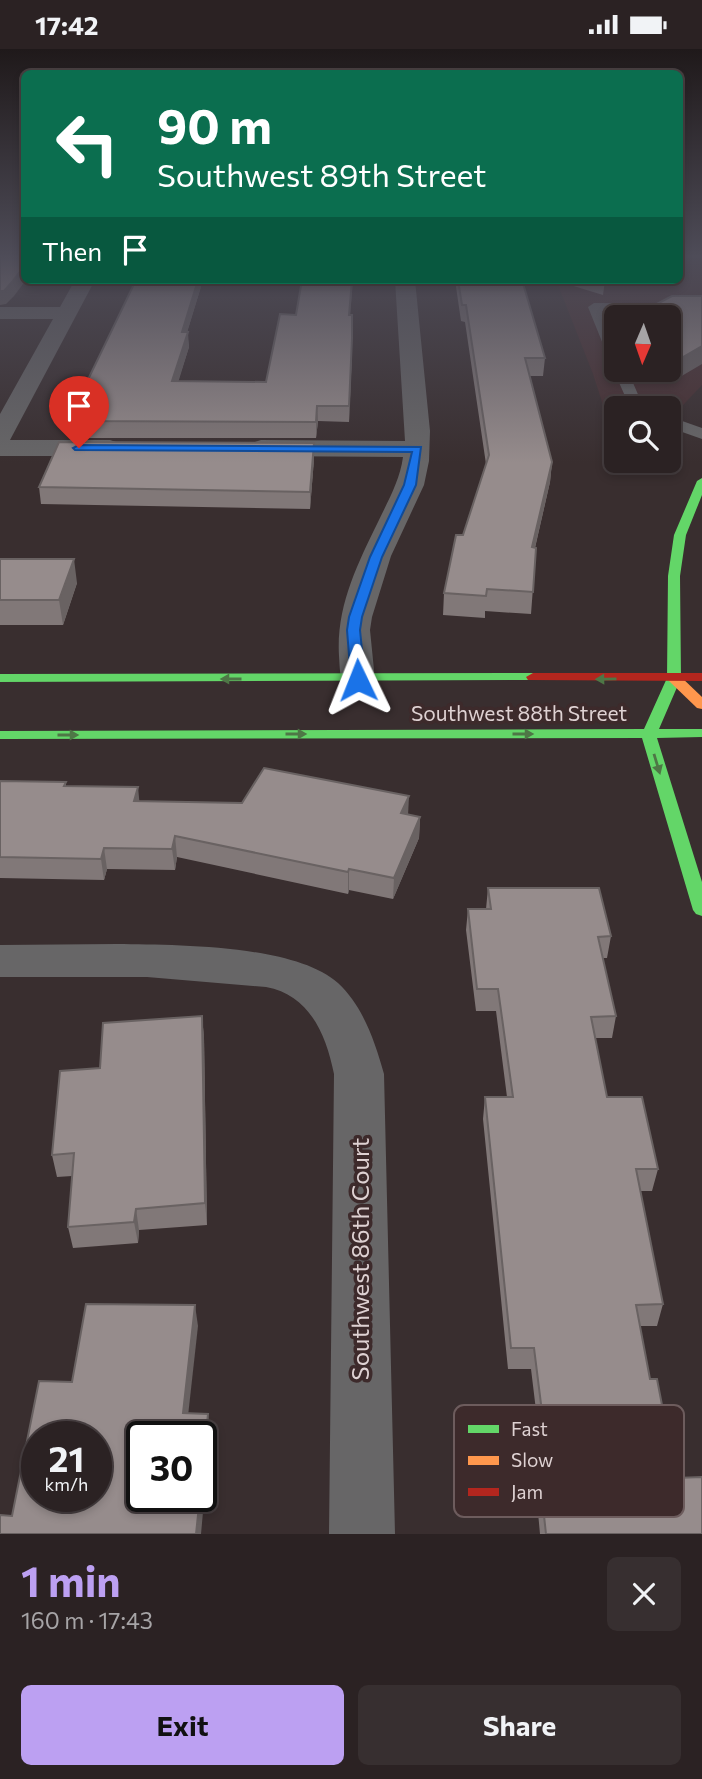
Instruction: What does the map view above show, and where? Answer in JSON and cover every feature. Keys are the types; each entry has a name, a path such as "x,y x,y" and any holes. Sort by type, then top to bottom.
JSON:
{"main road":[{"path":"702,481 680,535 674,576 674,678 649,735 702,910"},
{"name":"Southwest 88th Street","path":"0,678 358,680 702,677"},
{"path":"674,678 702,705"},
{"name":"Southwest 88th Street","path":"0,734 702,733"}],"street":[{"path":"0,437 62,324"},
{"path":"358,680 354,630 356,617 376,557 410,485 418,449 408,324"},
{"path":"0,448 136,448"},
{"path":"232,448 418,449"},
{"name":"Southwest 86th Court","path":"0,961 159,961 214,964 262,971 297,979 319,994 344,1026 359,1074 362,1534"}],"lane":[{"path":"681,426 702,433"}],"shaded area":[{"path":"573,324 604,324 604,382 681,382 681,324 702,324 702,385 681,407 681,396 604,396 604,408"}],"building":[{"path":"115,324 184,324 182,332 188,332 172,381 266,382 278,324 352,324 349,406 317,406 316,422 68,421"},
{"path":"469,324 535,324 545,358 525,358 552,462 532,547 536,548 533,592 487,589 486,596 444,593 456,535 463,535 489,455"},
{"path":"681,324 702,324 702,346 683,357"},
{"path":"59,442 314,443 310,492 39,487"},
{"path":"0,559 74,559 59,600 0,600"},
{"path":"264,768 409,796 401,813 420,817 394,878 349,869 348,872 175,836 172,849 104,848 101,859 0,857 0,781 66,782 64,786 138,787 134,801 242,803"},
{"path":"488,888 599,888 611,936 598,937 616,1016 591,1017 607,1097 642,1097 658,1169 636,1169 663,1304 636,1305 650,1379 657,1379 662,1405 541,1405 534,1348 511,1348 485,1097 513,1097 498,989 477,989 468,909 491,909"},
{"path":"202,1016 205,1203 136,1209 134,1222 68,1227 74,1153 52,1155 60,1071 100,1068 103,1023"},
{"path":"86,1304 195,1305 183,1413 208,1414 207,1421 126,1421 126,1512 198,1512 196,1534 0,1534 0,1515 12,1516 21,1471 21,1512 112,1512 112,1421 31,1421 39,1381 72,1382"},
{"path":"702,1477 702,1534 546,1534 544,1517 684,1517 684,1478"}],"traffic: fast":[{"path":"702,481 680,535 674,576 674,678 649,735 702,910"},
{"path":"0,678 533,677"},
{"path":"0,735 702,733"}],"traffic: slow":[{"path":"674,678 702,705"}],"traffic: jam":[{"path":"533,677 702,677"}],"route":[{"path":"79,448 418,449 410,485 376,557 356,617 354,630 358,680"}]}
